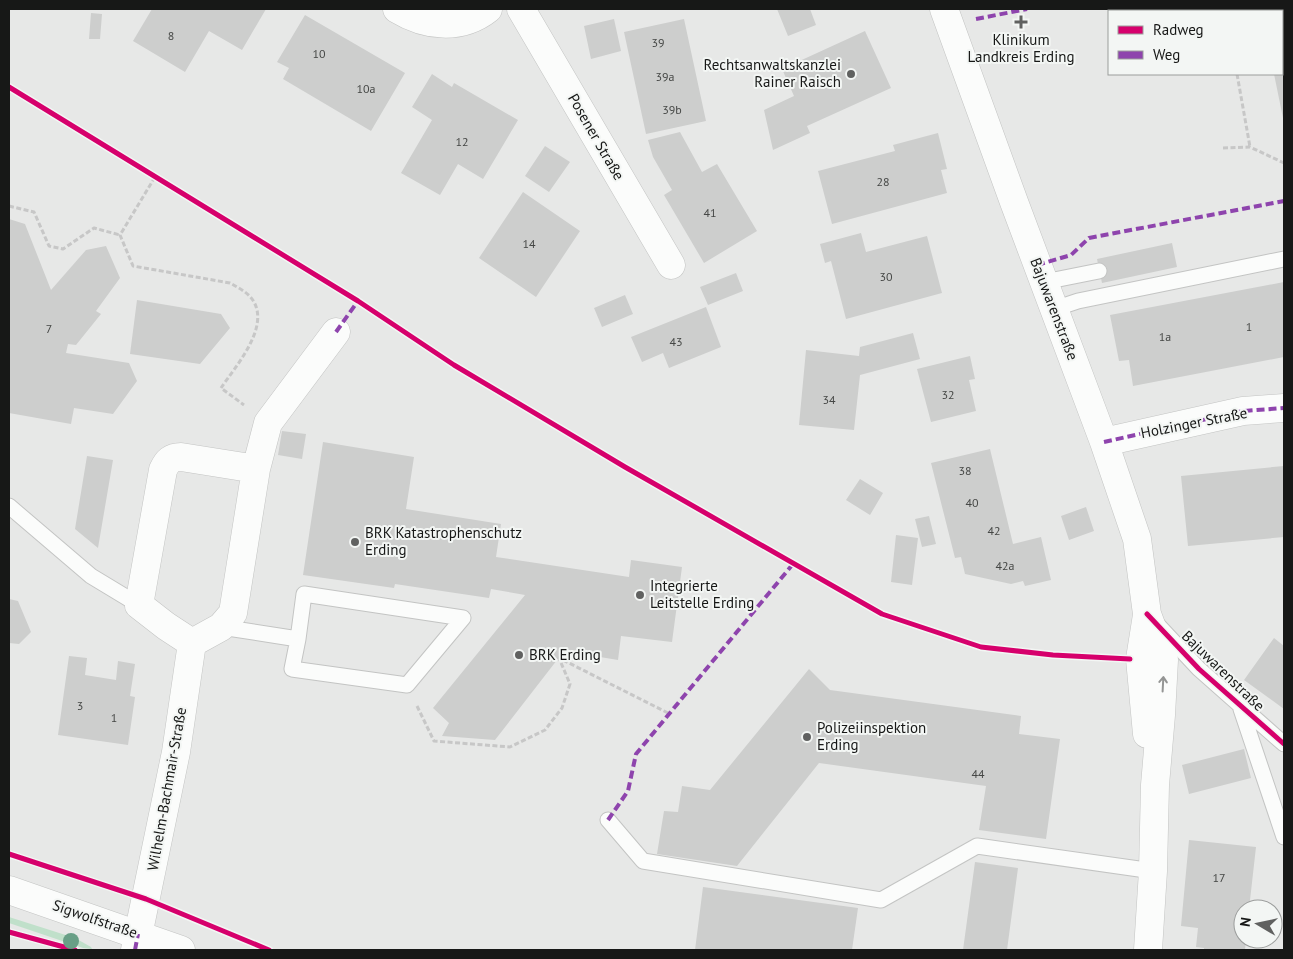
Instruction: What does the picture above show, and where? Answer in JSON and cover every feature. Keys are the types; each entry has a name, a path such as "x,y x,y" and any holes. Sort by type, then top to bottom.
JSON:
{"street":[{"path":"397,9 418,20 441,24 468,20 488,9"},
{"name":"Posener Straße","path":"521,9 671,264"},
{"name":"Bajuwarenstraße","path":"944,9 1138,539 1147,614 1164,660 1155,785 1153,871 1148,950"},
{"path":"256,470 173,457 166,462 163,470 139,605 192,643 221,627 233,613 256,470 268,423 336,332"},
{"name":"Holzinger Straße","path":"1104,442 1243,412 1284,408"},
{"name":"Wilhelm-Bachmair-Straße","path":"136,942 176,752 192,643"},
{"name":"Sigwolfstraße","path":"9,890 136,942 181,950"}],"lane":[{"path":"1054,309 1078,301 1114,293 1284,259"},
{"path":"1044,282 1099,271"},
{"path":"9,506 91,576 139,605"},
{"path":"304,594 463,618 408,685 292,669 298,639 304,594"},
{"name":"Bajuwarenstraße","path":"1147,614 1199,670 1284,744"},
{"path":"221,627 298,639"},
{"name":"Bajuwarenstraße","path":"1241,707 1284,836"},
{"path":"608,820 643,861 881,900 977,846 1153,871"}],"path":[{"path":"1237,75 1250,147"},
{"path":"1223,148 1250,147 1284,163"},
{"path":"120,235 155,177"},
{"path":"9,206 34,212 49,246 63,249 94,228 120,235"},
{"path":"120,235 133,266 230,283 244,291 254,303 258,317 254,336 221,388 268,423"},
{"path":"408,685 434,741 510,747 545,730 562,708 570,684 559,658 670,714"}],"green space":[{"path":"9,917 75,938 92,949 83,948 9,923"}],"building":[{"path":"152,9 266,9 242,50 209,31 185,72 133,41"},
{"path":"777,9 810,9 816,25 788,36"},
{"path":"1284,9 1284,123 1274,75 1283,75 1283,10 1263,10"},
{"path":"91,13 102,14 100,39 89,39"},
{"path":"305,15 405,73 371,131 283,79 289,68 277,62"},
{"path":"614,19 621,51 591,59 584,26"},
{"path":"684,19 706,121 646,134 624,32"},
{"path":"865,31 891,88 807,126 810,133 773,150 764,110 794,96 782,69"},
{"path":"432,74 452,87 454,83 518,120 483,179 458,164 440,195 401,173 432,120 412,107"},
{"path":"680,132 702,172 717,164 757,231 704,263 664,195 672,190 653,157 648,140"},
{"path":"938,133 947,169 941,170 947,193 832,224 818,171 895,151 893,145"},
{"path":"545,146 570,162 549,192 525,176"},
{"path":"523,192 580,231 536,297 479,258"},
{"path":"9,219 25,224 51,290 86,250 106,246 120,278 96,311 101,314 76,345 68,344 66,353 129,363 137,381 113,414 74,408 71,424 9,413"},
{"path":"861,233 866,252 927,236 942,293 846,319 831,261 825,263 820,244"},
{"path":"1172,243 1177,267 1102,283 1097,259"},
{"path":"736,273 743,291 708,305 700,287"},
{"path":"1284,282 1284,357 1133,386 1129,360 1119,361 1110,315"},
{"path":"625,295 633,314 602,327 594,308"},
{"path":"137,300 221,314 230,328 200,364 130,354"},
{"path":"706,307 721,347 669,368 663,353 642,362 631,337"},
{"path":"913,333 920,359 860,375 854,430 799,425 806,350 859,356 860,347"},
{"path":"970,356 975,379 969,380 976,411 931,422 917,369"},
{"path":"282,431 306,434 302,459 278,455"},
{"path":"323,442 414,457 406,509 501,524 496,557 629,577 631,560 682,567 672,642 621,636 618,660 564,651 495,740 442,736 449,723 433,708 525,595 491,589 489,598 395,584 394,588 303,575"},
{"path":"990,449 1013,544 1041,537 1051,580 1025,586 1023,581 1011,584 965,574 961,557 955,558 931,463"},
{"path":"87,456 113,460 98,548 75,529"},
{"path":"1284,466 1284,537 1188,546 1181,476"},
{"path":"860,479 883,493 870,515 846,500"},
{"path":"1086,507 1094,531 1069,540 1061,516"},
{"path":"929,516 936,544 922,547 915,519"},
{"path":"896,535 918,538 912,585 891,582"},
{"path":"9,599 18,601 31,632 19,644 9,643"},
{"path":"1274,638 1284,646 1284,709 1244,680"},
{"path":"69,656 87,658 85,675 116,680 118,661 135,664 130,696 135,697 128,745 58,735"},
{"path":"809,669 830,690 1021,716 1019,734 1060,739 1046,839 979,830 986,786 819,763 737,866 657,854 664,811 678,812 682,786 710,790"},
{"path":"1244,749 1251,778 1189,794 1182,765"},
{"path":"1189,840 1256,847 1250,899 1233,899 1233,949 1245,950 1204,950 1204,948 1196,947 1198,928 1181,926"},
{"path":"975,862 1018,868 1007,950 963,950"},
{"path":"703,887 858,908 852,950 695,950"}],"marked path":[{"path":"976,19 1027,9"},
{"path":"1037,265 1071,255 1089,238 1284,201"},
{"path":"336,332 358,301"},
{"path":"1104,442 1243,411 1284,408"},
{"path":"608,820 628,791 636,754 793,564"},
{"path":"135,950 138,934"}],"cycle path":[{"path":"9,87 358,301 454,365 625,467 882,614 981,647 1053,655 1130,659"},
{"path":"1147,614 1199,669 1284,744"},
{"path":"9,854 146,899 269,950"},
{"path":"9,932 75,950"}],"place":[{"name":"Klinikum Landkreis Erding","path":"1021,22"},
{"name":"Rechtsanwaltskanzlei Rainer Raisch","path":"851,74"},
{"name":"BRK Katastrophenschutz Erding","path":"355,542"},
{"name":"Integrierte Leitstelle Erding","path":"640,595"},
{"name":"BRK Erding","path":"519,655"},
{"name":"Polizeiinspektion Erding","path":"807,737"}]}
